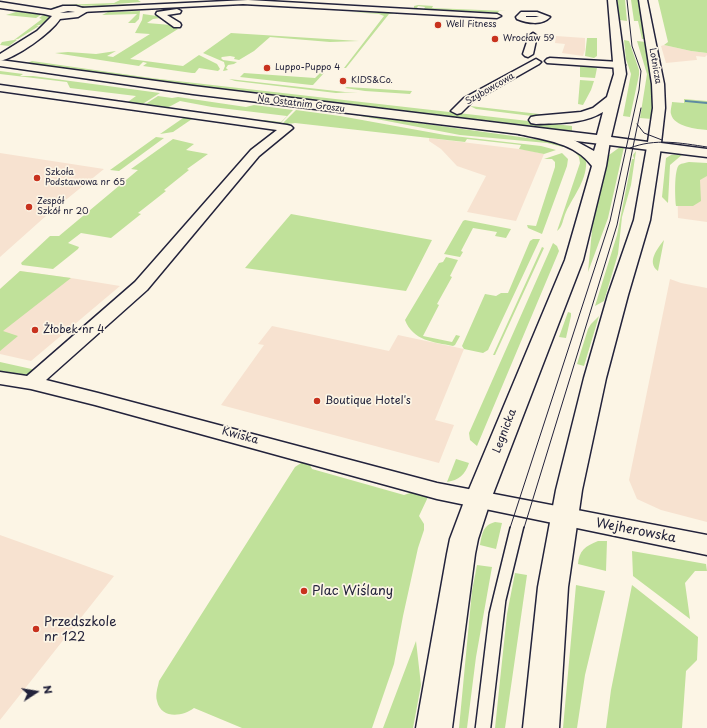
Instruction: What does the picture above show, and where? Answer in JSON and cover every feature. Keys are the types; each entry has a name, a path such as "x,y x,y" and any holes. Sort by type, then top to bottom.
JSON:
{"main road":[{"path":"612,0 620,74 612,99 605,135 660,139 707,154"},
{"name":"Lotnicza","path":"643,0 658,84 660,139"},
{"path":"0,6 24,8 55,16 70,16 81,11"},
{"path":"3,55 55,16 81,11"},
{"name":"Na Ostatnim Groszu","path":"3,55 232,85 536,120 605,135"},
{"name":"Na Ostatnim Groszu","path":"0,63 193,90 524,131 605,135"},
{"path":"536,120 569,118 585,115 597,111 612,99"},
{"path":"524,131 578,147 590,155 599,166"},
{"name":"Legnicka","path":"434,728 464,539 478,499 574,260 599,166 605,135"},
{"path":"541,728 553,587 566,516 569,490 588,402 618,295 642,220 660,139"}],"street":[{"path":"81,11 243,1 497,16"},
{"path":"160,24 175,23 160,13 230,7 254,8 261,2"},
{"path":"514,16 535,26 531,60 551,59 620,65"},
{"name":"Szybowcowa","path":"458,111 468,100 531,60"},
{"path":"0,88 287,128 251,157 141,286 31,383"},
{"name":"Kwiska","path":"0,378 31,383 105,401 250,439 437,491 566,516"},
{"name":"Wejherowska","path":"566,516 707,545"}],"shaded area":[{"path":"556,36 585,38 585,50 583,56 562,53 565,44 555,43"},
{"path":"664,45 707,53 707,55 705,57 696,56 697,60 666,63 661,46"},
{"path":"429,138 527,150 544,154 516,221 467,212 486,176 457,166 441,149 429,141"},
{"name":"Zespół Szkół nr 20","path":"0,153 104,169 47,215 0,257"},
{"path":"707,174 707,222 678,218 677,178"},
{"name":"Żłobek nr 4","path":"20,271 120,286 31,361 0,354 0,289"},
{"path":"670,279 681,283 707,288 707,522 661,510 637,499 629,480"},
{"path":"272,326 389,351 398,335 464,349 435,420 454,425 439,463 221,405 264,345 258,344"},
{"name":"Przedszkole nr 122","path":"0,535 114,576 0,720"}],"green space":[{"path":"120,0 138,0 141,2 103,5 138,5 52,8 58,6 102,6 59,5 114,3"},
{"path":"616,0 625,0 627,21 620,20 617,14"},
{"path":"631,0 639,0 645,39 642,39 638,21 634,21"},
{"path":"658,0 707,0 707,53 664,45 668,42"},
{"path":"418,5 433,6 432,8 506,11 499,11 498,13 429,9 440,11 415,10 411,8 424,9 425,7 418,6 417,8 414,8 414,6"},
{"path":"140,11 139,19 135,23 128,23 137,14 102,15 108,12"},
{"path":"16,12 44,13 36,18 6,15"},
{"path":"351,12 394,14 389,14 346,68 344,68 384,16 379,14"},
{"path":"46,13 51,18 40,25 36,25 39,26 18,39 15,39 42,19 39,18"},
{"path":"143,14 161,18 153,19 147,23 171,25 178,29 130,59 183,66 199,55 217,64 220,69 218,71 199,68 195,73 192,73 143,66 147,63 143,62 139,66 55,53 68,52 96,54 116,51 107,56 113,57 150,34 135,33 142,20"},
{"path":"231,33 359,41 330,42 270,37 254,51 239,60 230,56 222,57 221,58 223,60 237,62 228,65 226,68 228,70 223,71 225,66 224,62 203,53"},
{"path":"587,38 597,38 597,56 594,58 585,56"},
{"path":"15,39 17,40 9,46 0,45 2,42"},
{"path":"624,40 629,41 639,70 630,117 623,116 631,74 626,59"},
{"path":"637,41 646,42 653,83 652,119 640,118 647,74"},
{"path":"32,61 151,78 572,126 572,133 373,110 25,64"},
{"path":"580,65 597,68 595,78 580,77"},
{"path":"0,71 23,74 20,76 33,76 160,93 141,105 125,104 136,96 70,88 67,82 0,74"},
{"path":"321,72 324,73 313,85 240,77 244,73 315,78"},
{"path":"75,78 347,113 549,141 566,146 563,147 547,143 460,135 345,113"},
{"path":"229,79 345,92 358,92 336,93 235,81"},
{"path":"580,80 594,81 583,105 578,104"},
{"path":"345,88 412,91 410,94"},
{"path":"158,96 172,98 178,97 246,107 254,105 293,110 279,125 261,122 264,120 281,122 287,116 212,107 180,101 167,108 144,105"},
{"path":"684,99 707,101 707,130 681,125 673,118 671,113 672,102 684,103"},
{"path":"470,106 565,117 540,117 476,109"},
{"path":"296,110 340,116 445,135 541,146 556,150 544,154 519,149 521,145 467,139 465,142 295,123 281,125"},
{"path":"186,116 191,117 192,119 173,132 160,134"},
{"path":"156,137 164,138 119,171 110,170"},
{"path":"173,139 194,144 186,150 208,154 187,169 189,170 164,190 166,191 138,213 141,214 111,238 81,233 68,243 79,247 78,249 53,269 22,265 21,263 50,236 59,236 138,170 131,169"},
{"path":"620,147 624,147 608,218 588,272 593,220 607,160 609,155"},
{"path":"577,151 586,159 585,173 580,187 566,212 562,225 557,231 580,163 579,157 575,152"},
{"path":"636,151 631,185 622,217 618,254 604,301 595,306 617,235 632,159 634,159 633,155"},
{"path":"562,153 568,159 567,166 542,234 528,228 527,225 536,226 555,167 555,162 552,159 544,159"},
{"path":"683,154 670,165 668,203 662,197 666,158 671,155"},
{"path":"689,162 707,163 707,176 700,180 701,201 693,206 676,206 675,184 677,168 680,164"},
{"path":"291,214 432,240 406,291 245,268"},
{"path":"465,220 511,229 506,238 495,236 497,232 473,228 461,251 463,252 460,257 444,254"},
{"path":"533,239 540,239 488,350 483,353 464,349 462,346 485,294 496,296 501,293 508,293 530,241"},
{"path":"664,240 658,271 653,263 653,259 656,251"},
{"path":"553,243 557,246 559,251 477,446 470,440 469,433"},
{"path":"542,247 544,248 495,355 493,355"},
{"path":"446,257 458,260 450,276 452,277 437,304 439,305 423,336 452,342 456,335 460,336 453,346 432,342 419,336 413,332 405,320 439,263 443,262"},
{"path":"20,271 71,278 3,331 18,336 0,351 0,289"},
{"path":"568,312 571,313 571,316 566,338 559,337"},
{"path":"599,316 584,366 577,364 588,329"},
{"path":"0,362 36,370 28,375 0,371"},
{"path":"456,459 469,463 466,471 455,480 447,482"},
{"name":"Plac Wiślany","path":"301,463 309,463 312,469 404,495 413,492 428,497 419,516 424,524 424,530 418,548 394,664 372,728 242,728 194,708 184,713 172,715 163,711 159,707 156,698 159,681 295,467"},
{"path":"495,522 502,523 496,549 480,545 482,534 488,525"},
{"path":"598,541 607,541 606,571 578,564 581,552"},
{"path":"632,551 706,564 707,571 695,571 685,583 690,619 633,576"},
{"path":"477,565 492,567 476,657 467,728 459,728 472,591"},
{"path":"515,573 527,575 505,728 495,728 507,614"},
{"path":"576,585 605,591 585,675 577,728 563,728"},
{"path":"632,585 698,637 697,660 686,671 682,728 606,728 611,690"},
{"path":"416,641 421,685 413,728 383,728"}],"waterway":[{"path":"686,101 707,103"}],"tram line":[{"path":"510,528 610,221 639,90 641,71 632,46 627,0"},
{"path":"638,125 641,108"},
{"path":"633,147 638,125"},
{"path":"638,125 644,133 662,140"},
{"path":"633,147 658,142 707,147"},
{"path":"524,528 617,225 633,147"},
{"path":"475,728 489,613 510,527"},
{"path":"491,728 506,601 524,527"}],"place":[{"name":"Well Fitness","path":"438,25"},
{"name":"Wrocław 59","path":"495,39"},
{"name":"Luppo-Puppo 4","path":"267,68"},
{"name":"KIDS&Co.","path":"343,81"},
{"name":"Szkoła Podstawowa nr 65","path":"37,178"},
{"name":"Zespół Szkół nr 20","path":"29,207"},
{"name":"Żłobek nr 4","path":"35,330"},
{"name":"Boutique Hotel's","path":"317,401"},
{"name":"Plac Wiślany","path":"304,591"},
{"name":"Przedszkole nr 122","path":"36,629"}]}
